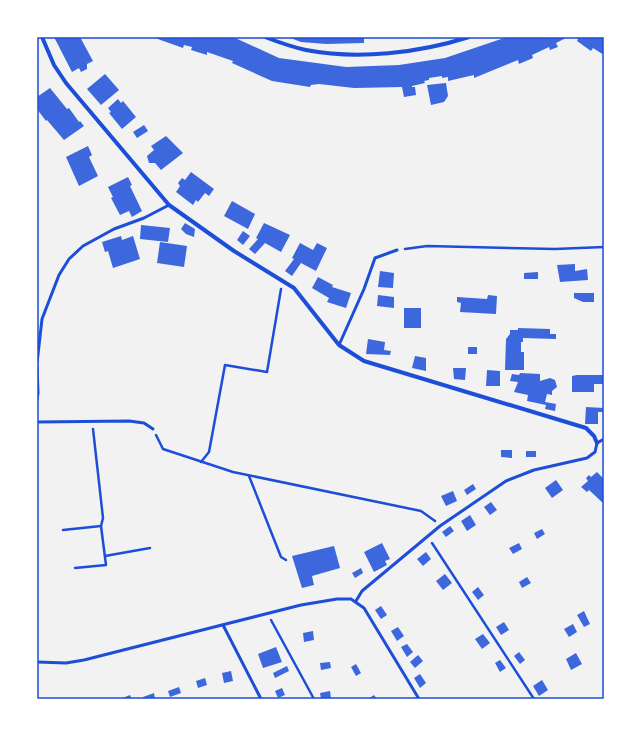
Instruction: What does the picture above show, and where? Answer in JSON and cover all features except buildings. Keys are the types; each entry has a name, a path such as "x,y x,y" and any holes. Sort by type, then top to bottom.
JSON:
{"street":[{"path":"42,37 54,65 66,84 169,205 234,251 294,288 339,345 364,361 586,428 594,436 597,443"},
{"path":"265,37 305,50 326,53 365,54 411,50 469,37"}],"lane":[{"path":"37,400 37,364 42,319 59,275 69,259 83,246 114,229 144,218 169,205"},
{"path":"339,345 364,289 375,258 397,250"},
{"path":"37,422 129,421 144,423 153,429"},
{"path":"356,601 362,591 440,526 506,481 534,470 588,458 595,452 597,443 604,439"},
{"path":"37,662 66,663 84,660 267,614 346,598 356,601 364,608 419,699"},
{"path":"223,625 261,699"}],"path":[{"path":"397,250 427,246 555,249 604,247"},
{"path":"201,462 209,452 225,365 267,372 283,282"},
{"path":"76,568 106,565 101,526 103,518 92,421"},
{"path":"153,429 163,449 201,462 249,475 421,511 440,526"},
{"path":"249,475 281,557 286,560"},
{"path":"63,530 101,526"},
{"path":"428,536 534,699"},
{"path":"105,556 150,548"},
{"path":"267,614 314,699"}]}
